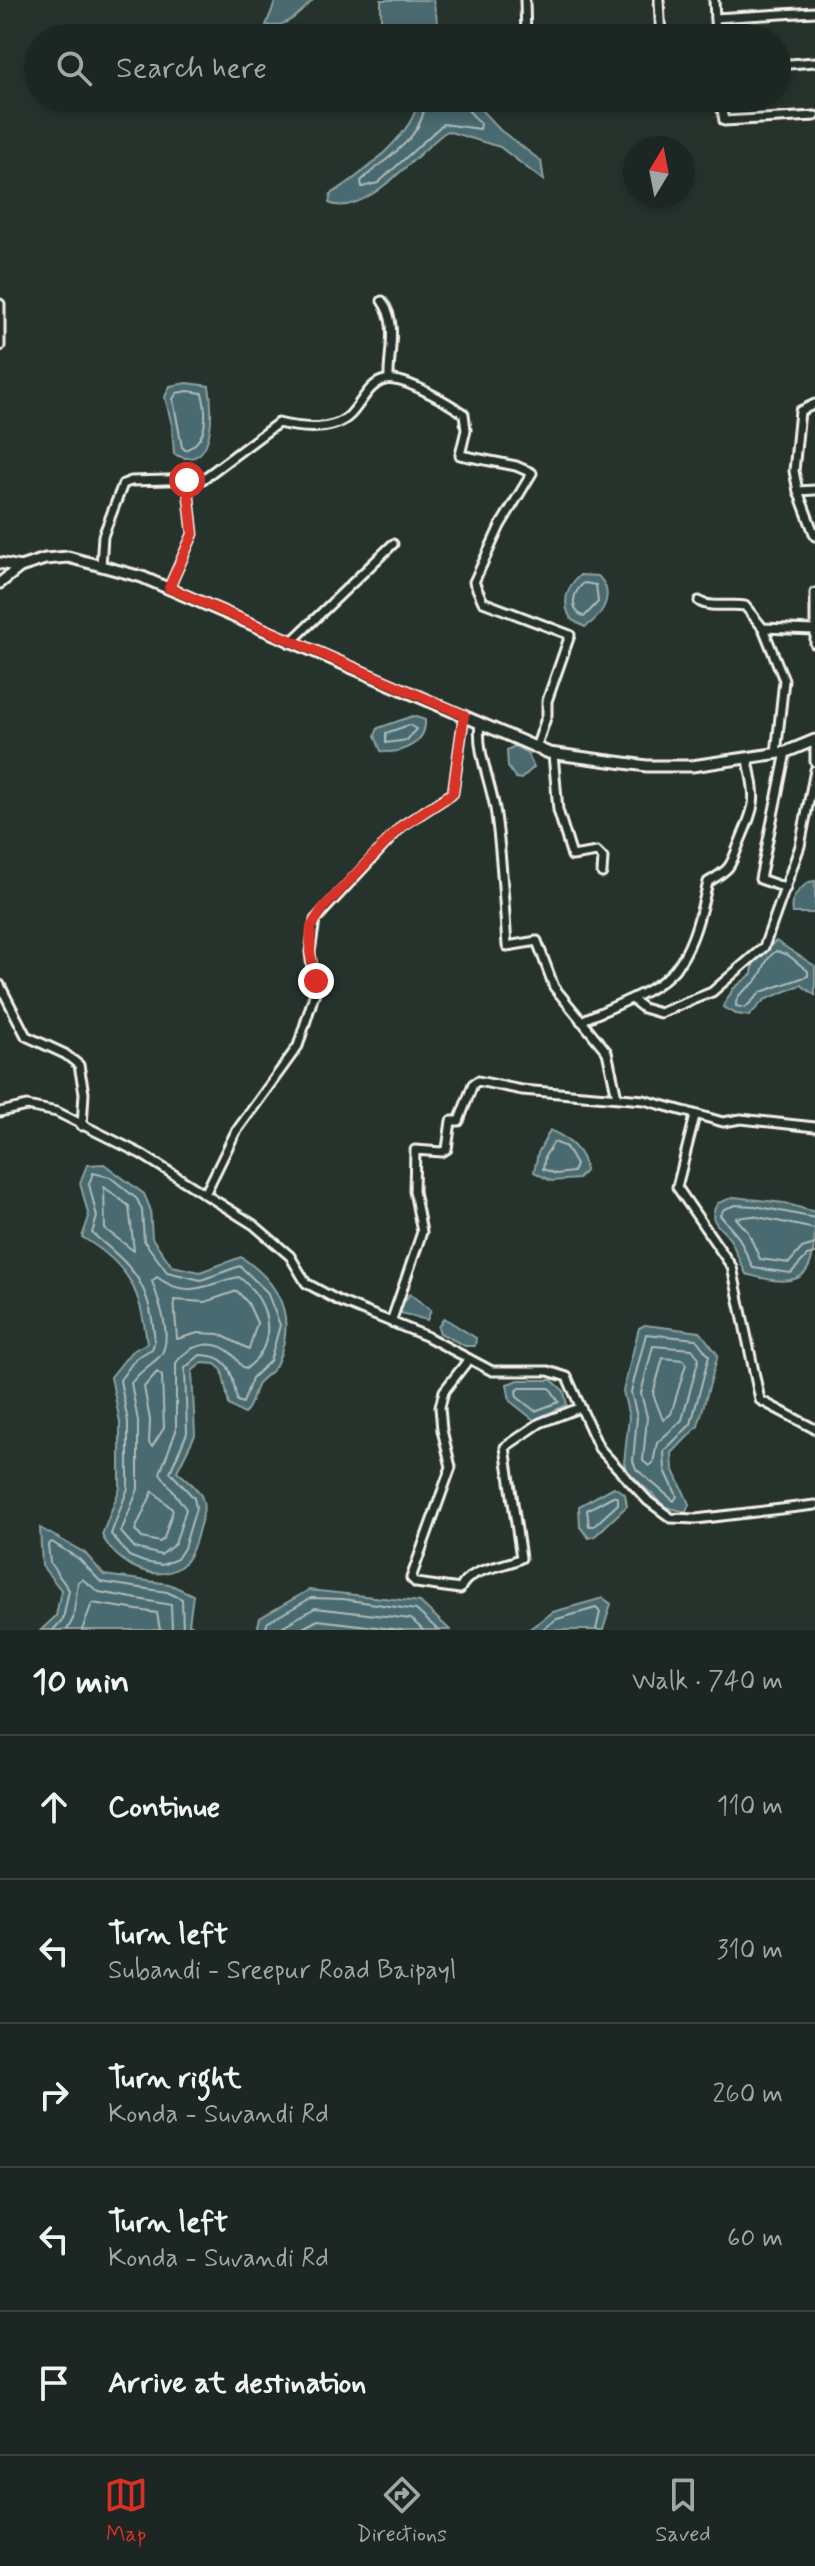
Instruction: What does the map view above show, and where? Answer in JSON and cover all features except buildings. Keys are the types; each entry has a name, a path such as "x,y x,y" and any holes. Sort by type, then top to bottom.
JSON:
{"street":[{"path":"525,0 526,24"},
{"path":"659,0 660,24"},
{"path":"714,0 715,24"},
{"path":"715,18 815,12"},
{"path":"791,64 815,62"},
{"path":"722,112 724,121 815,116"},
{"path":"382,301 388,310 392,336 389,379"},
{"path":"0,304 0,346"},
{"path":"101,566 103,536 123,484 131,481 203,479 278,423 301,428 340,422 379,382 389,379 422,391 464,414 466,430 460,455 516,466 532,473 500,526 474,582 483,602 570,635 547,701 547,715 536,748"},
{"path":"815,404 800,411 794,471 815,536"},
{"path":"169,588 193,534 187,480"},
{"path":"798,491 815,490"},
{"path":"290,643 393,544"},
{"path":"0,583 20,567 45,559 68,557 101,566 169,588 290,643 553,754 647,766 748,760 815,743 815,762"},
{"path":"0,563 20,567"},
{"path":"815,593 815,644"},
{"path":"699,601 705,606 728,603 745,606 763,628 784,680 781,753 760,879 786,888"},
{"path":"763,628 814,630"},
{"path":"205,1194 228,1144 298,1046 314,1000 316,981 310,952 315,920 402,826 453,793 464,715"},
{"path":"480,723 478,741 488,767 496,814 507,946 537,941 554,987 607,1052 617,1097"},
{"path":"553,754 558,810 572,856 597,852 603,858 602,873"},
{"path":"581,1021 648,993 680,967 700,916 708,882 727,872 750,824 755,800 748,760"},
{"path":"632,999 643,1008 660,1013 712,992 764,947 811,812 815,770"},
{"path":"0,985 26,1036 65,1054 79,1065 84,1093 82,1126"},
{"path":"391,1322 422,1232 414,1191 415,1150 442,1152 447,1149 451,1121 459,1121 473,1084 478,1081 522,1090 644,1100 723,1122 741,1119 815,1127"},
{"path":"0,1112 27,1106 57,1112 141,1154 254,1225 290,1256 306,1283 492,1371 548,1371 567,1377 599,1448 648,1501 671,1518 696,1519 815,1505"},
{"path":"695,1116 677,1187 732,1267 760,1400 815,1429"},
{"path":"469,1359 444,1391 442,1430 451,1467 411,1578 416,1583 460,1589 465,1578 475,1572 507,1566 521,1558 505,1447 540,1423 579,1408"}],"water":[{"path":"276,0 313,0 286,22 266,24"},
{"path":"381,0 433,0 438,24 381,24"},
{"path":"414,112 483,112 500,130 541,161 544,181 500,147 447,131 375,192 343,206 329,203 331,194 385,152"},
{"path":"187,383 209,386 211,409 205,448 198,455 188,458 174,454 172,425 165,397 170,386"},
{"path":"580,575 598,576 607,597 602,611 585,627 572,620 566,602 571,585"},
{"path":"413,716 425,720 422,735 417,741 404,749 381,751 375,736 378,728"},
{"path":"515,746 527,753 534,767 521,779 516,778 508,767 507,750"},
{"path":"815,881 815,913 792,913 796,895 809,882"},
{"path":"776,941 815,966 815,995 801,985 764,1000 749,1016 723,1007 733,989 752,974 754,960"},
{"path":"550,1130 579,1152 585,1171 578,1179 551,1181 534,1172 538,1153"},
{"path":"104,1164 144,1194 150,1208 152,1238 172,1266 200,1272 241,1257 255,1267 275,1290 285,1317 283,1347 277,1363 257,1385 244,1414 229,1405 222,1370 215,1364 202,1363 192,1371 195,1435 177,1471 198,1491 204,1510 190,1555 184,1564 169,1572 146,1572 135,1568 115,1554 102,1535 120,1488 120,1422 111,1377 131,1352 147,1343 141,1308 130,1281 111,1258 82,1237 89,1217 80,1183 87,1165"},
{"path":"734,1197 784,1203 815,1212 814,1249 805,1272 785,1281 746,1274 730,1239 713,1216 718,1203"},
{"path":"410,1294 431,1310 427,1320 401,1313 401,1306"},
{"path":"444,1318 476,1338 475,1346 465,1346 440,1333 438,1327"},
{"path":"645,1325 700,1332 718,1355 698,1426 672,1453 673,1468 689,1504 686,1512 666,1507 629,1473 624,1463 629,1417 623,1391 639,1328"},
{"path":"519,1380 552,1380 564,1391 567,1405 534,1420 510,1401 507,1384"},
{"path":"614,1487 625,1494 627,1506 589,1538 580,1527 579,1506"},
{"path":"40,1528 85,1553 104,1575 169,1584 193,1595 189,1624 200,1630 41,1630 56,1616 61,1590 42,1566"},
{"path":"309,1590 420,1602 450,1630 257,1630 260,1618"},
{"path":"603,1598 611,1604 603,1630 528,1630 553,1612"}],"route":[{"path":"187,480 193,534 169,588 290,643 372,674 464,715 453,793 402,826 323,908 311,927 310,952 316,981"}]}
